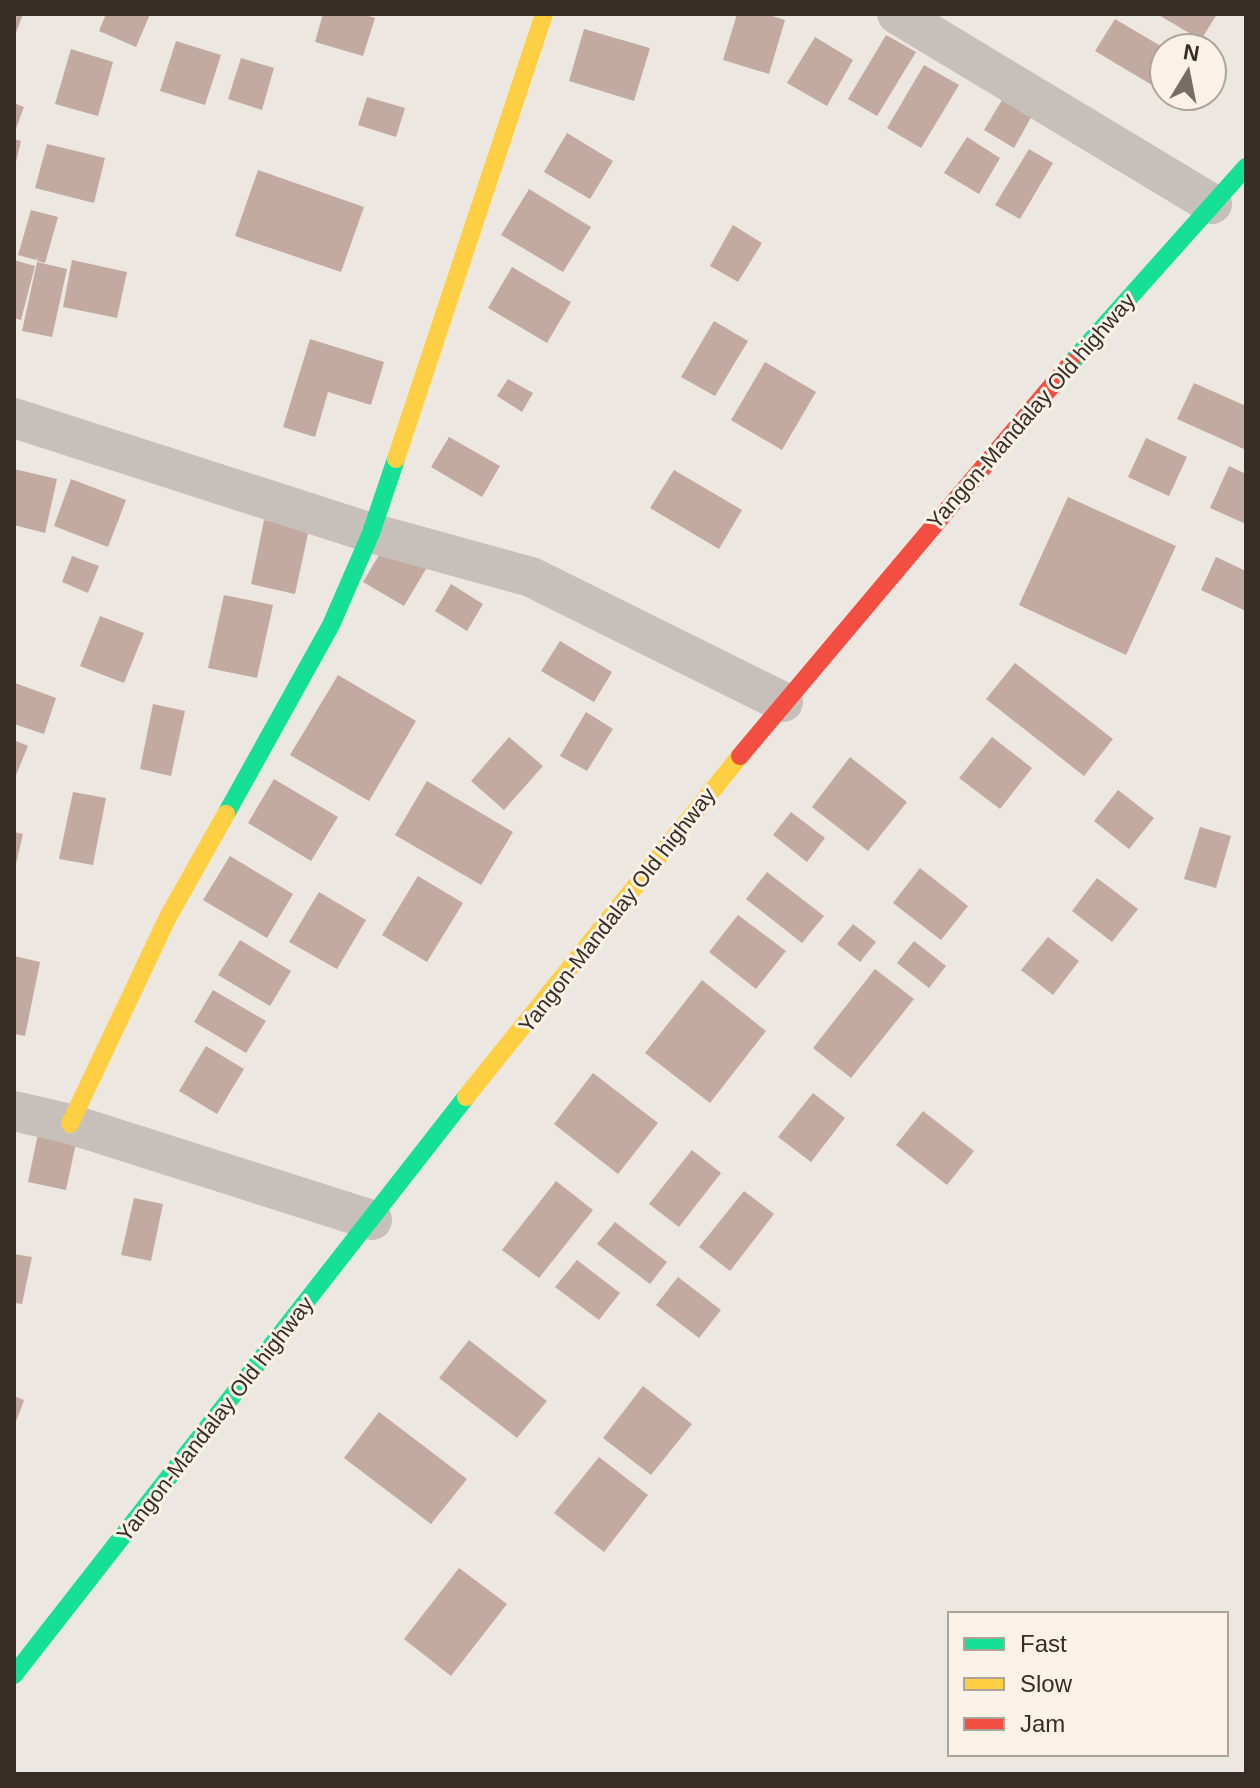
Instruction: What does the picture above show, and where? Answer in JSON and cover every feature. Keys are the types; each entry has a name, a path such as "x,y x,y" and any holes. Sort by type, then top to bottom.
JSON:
{"main road":[{"path":"70,1124 168,917 331,625 371,533 544,14"},
{"name":"Yangon-Mandalay Old highway","path":"14,1675 783,702 1065,369 1246,167"}],"street":[{"path":"897,14 1212,204"},
{"path":"14,418 371,533 531,577 783,702"},
{"path":"14,1111 70,1124 372,1220"}],"building":[{"path":"14,14 23,14 14,38"},
{"path":"106,14 150,14 136,47 99,31"},
{"path":"323,14 362,14 375,18 363,56 315,42"},
{"path":"737,14 766,14 785,20 769,74 723,60"},
{"path":"1157,14 1217,14 1206,32 1187,32"},
{"path":"1115,19 1148,39 1148,83 1095,51"},
{"path":"584,29 650,48 634,101 569,81"},
{"path":"886,35 916,52 877,116 848,99"},
{"path":"815,37 853,60 827,106 787,83"},
{"path":"176,41 221,55 205,105 160,91"},
{"path":"71,49 113,62 98,116 55,104"},
{"path":"241,58 274,68 262,110 228,99"},
{"path":"924,65 959,85 921,148 887,128"},
{"path":"1005,95 1034,112 1014,148 984,130"},
{"path":"367,97 405,108 396,137 358,125"},
{"path":"14,103 24,107 14,134"},
{"path":"567,133 613,161 590,199 544,172"},
{"path":"967,137 1000,158 979,194 944,173"},
{"path":"14,139 21,141 15,166 14,166"},
{"path":"47,144 105,158 94,203 35,188"},
{"path":"1029,149 1053,163 1020,219 995,205"},
{"path":"258,170 364,207 341,272 235,236"},
{"path":"529,189 591,227 563,272 501,235"},
{"path":"31,210 58,217 45,263 37,261 38,257 36,260 18,255"},
{"path":"733,225 762,243 738,282 710,266"},
{"path":"14,260 35,266 21,320 14,318"},
{"path":"72,260 127,272 117,318 63,307"},
{"path":"37,262 67,269 52,337 22,331"},
{"path":"512,267 571,302 547,343 488,308"},
{"path":"714,321 748,341 715,396 681,377"},
{"path":"310,339 384,362 371,405 328,392 315,437 283,427"},
{"path":"765,362 816,392 782,450 731,420"},
{"path":"508,379 533,393 522,412 497,396"},
{"path":"1194,383 1246,406 1246,450 1177,419"},
{"path":"449,437 500,466 482,497 431,467"},
{"path":"1146,438 1187,457 1169,496 1128,477"},
{"path":"1229,466 1246,474 1246,524 1210,508"},
{"path":"14,469 57,479 45,533 14,525"},
{"path":"674,470 742,510 719,549 650,508"},
{"path":"71,479 126,500 108,547 54,526"},
{"path":"1068,497 1176,546 1126,655 1019,605"},
{"path":"264,520 309,529 295,594 251,584"},
{"path":"388,540 429,564 404,606 363,582"},
{"path":"72,556 99,566 88,593 62,582"},
{"path":"1216,557 1246,571 1246,611 1201,590"},
{"path":"451,584 483,604 467,631 435,611"},
{"path":"224,595 273,605 257,678 208,668"},
{"path":"100,616 144,633 124,683 80,666"},
{"path":"560,641 612,672 594,702 541,671"},
{"path":"1015,663 1113,739 1084,776 986,699"},
{"path":"338,675 416,721 369,801 290,755"},
{"path":"15,683 56,698 44,734 14,724"},
{"path":"153,704 185,711 171,776 140,769"},
{"path":"586,712 613,729 587,771 560,756"},
{"path":"509,737 543,766 504,810 471,781"},
{"path":"992,737 1032,768 1000,809 959,778"},
{"path":"14,740 28,746 14,780"},
{"path":"850,757 907,802 868,851 812,807"},
{"path":"274,779 338,817 311,861 248,823"},
{"path":"427,781 513,832 481,885 395,835"},
{"path":"1118,790 1154,818 1129,849 1094,821"},
{"path":"73,792 106,798 93,865 59,859"},
{"path":"791,812 825,838 807,862 773,835"},
{"path":"1200,827 1231,836 1216,888 1184,879"},
{"path":"14,832 23,834 15,868 14,867"},
{"path":"230,856 293,894 267,938 203,900"},
{"path":"920,868 968,906 941,940 893,903"},
{"path":"767,872 824,916 802,943 746,899"},
{"path":"418,876 463,903 427,962 382,935"},
{"path":"1097,878 1138,909 1112,942 1072,911"},
{"path":"319,892 366,920 337,969 289,942"},
{"path":"738,915 786,951 756,989 709,952"},
{"path":"853,924 876,942 860,962 837,944"},
{"path":"1048,937 1079,961 1053,995 1021,970"},
{"path":"240,940 291,971 270,1006 218,975"},
{"path":"914,941 946,966 929,988 897,963"},
{"path":"14,956 40,962 25,1036 14,1034"},
{"path":"875,969 914,999 851,1078 813,1048"},
{"path":"702,980 766,1031 710,1103 645,1053"},
{"path":"213,990 266,1021 246,1053 194,1022"},
{"path":"206,1046 244,1069 217,1114 179,1091"},
{"path":"593,1073 658,1123 618,1174 554,1124"},
{"path":"813,1093 845,1118 811,1162 778,1137"},
{"path":"923,1111 974,1151 947,1185 896,1145"},
{"path":"38,1134 76,1143 66,1190 28,1182"},
{"path":"692,1150 721,1173 679,1227 649,1204"},
{"path":"556,1181 593,1210 539,1278 502,1250"},
{"path":"744,1191 774,1214 730,1271 699,1247"},
{"path":"134,1198 163,1204 151,1261 121,1255"},
{"path":"615,1222 667,1262 650,1284 597,1244"},
{"path":"14,1254 32,1257 22,1304 14,1303"},
{"path":"577,1260 620,1293 599,1320 555,1287"},
{"path":"678,1277 721,1310 699,1338 656,1305"},
{"path":"469,1340 547,1401 517,1438 439,1378"},
{"path":"643,1386 692,1424 651,1475 603,1438"},
{"path":"14,1396 24,1400 14,1427"},
{"path":"379,1412 467,1479 431,1524 344,1458"},
{"path":"599,1457 648,1495 604,1552 554,1513"},
{"path":"459,1568 507,1604 451,1676 404,1639"}],"traffic: fast":[{"path":"1071,363 1246,167"},
{"path":"226,814 331,625 371,533 396,459"},
{"path":"14,1675 466,1097"}],"traffic: slow":[{"path":"396,459 544,14"},
{"path":"466,1097 740,756"},
{"path":"70,1124 168,917 226,814"}],"traffic: jam":[{"path":"740,756 1071,363"}]}
